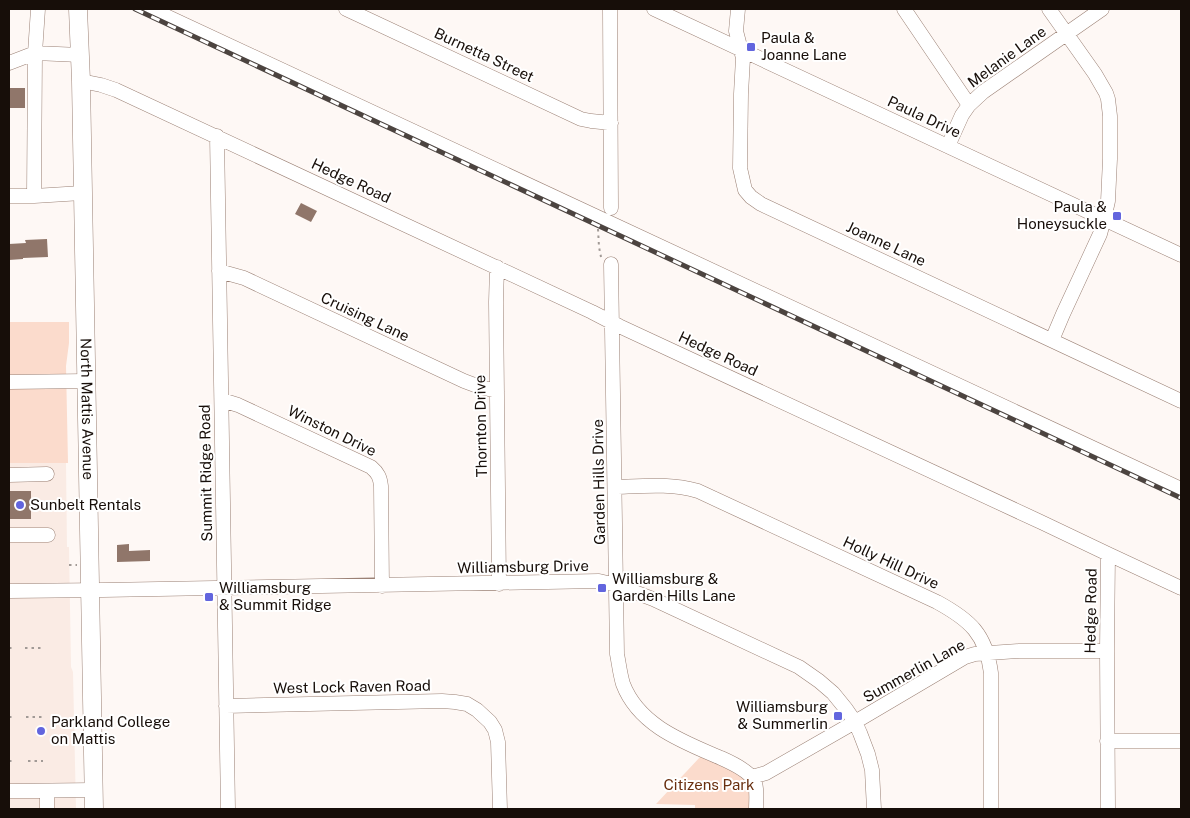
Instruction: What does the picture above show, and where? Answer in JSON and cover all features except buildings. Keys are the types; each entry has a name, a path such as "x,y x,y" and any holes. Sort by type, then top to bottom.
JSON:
{"main road":[{"name":"North Mattis Avenue","path":"78,9 81,81 94,809"}],"street":[{"path":"34,196 35,53 38,9"},
{"path":"151,9 1181,489"},
{"name":"Burnetta Street","path":"346,9 581,119 611,124"},
{"path":"610,9 612,208"},
{"name":"Paula Drive","path":"654,9 1181,255"},
{"name":"Joanne Lane","path":"738,9 736,31 743,58 740,168 745,190 751,197 761,204 1181,400"},
{"path":"904,9 969,105"},
{"path":"1049,9 1106,92 1110,116 1108,201 1104,220 1100,234 1052,340"},
{"name":"Melanie Lane","path":"948,146 962,115 969,105 983,92 1102,9"},
{"path":"9,62 35,53 80,55"},
{"name":"Hedge Road","path":"81,81 116,90 217,136 1108,554 1106,651 1108,809"},
{"name":"Summit Ridge Road","path":"217,136 228,809"},
{"path":"9,196 82,193"},
{"name":"Garden Hills Drive","path":"611,266 617,654 624,686 634,704 657,727 677,739 733,764 752,777"},
{"name":"Thornton Drive","path":"497,267 499,584"},
{"name":"Cruising Lane","path":"219,271 244,278 464,381 497,391"},
{"path":"9,382 86,381"},
{"name":"Winston Drive","path":"222,400 265,417 371,467 377,472 381,486 382,586"},
{"path":"9,475 47,474"},
{"name":"Holly Hill Drive","path":"615,488 678,486 698,491 937,602 954,611 965,620 983,642 991,673 991,809"},
{"path":"9,535 48,535"},
{"path":"1108,554 1181,588"},
{"name":"Williamsburg Drive","path":"9,591 599,581 616,585 670,607 799,667 819,680 833,693 855,722 868,754 872,770 874,809"},
{"name":"Summerlin Lane","path":"752,777 766,773 966,657 975,654 1019,651 1106,651"},
{"name":"West Lock Raven Road","path":"226,706 442,701 467,704 490,722 495,730 498,742 500,809"},
{"path":"1107,741 1181,741"},
{"path":"752,777 756,785 756,809"},
{"path":"9,791 93,790"},
{"path":"47,791 47,809"}],"path":[{"path":"598,231 600,252 607,265 611,266"},
{"path":"69,565 75,565"},
{"path":"25,648 41,648"},
{"path":"26,717 42,716"},
{"path":"9,761 14,761"},
{"path":"28,761 42,761"}],"shaded area":[{"name":"Parkland College on Mattis","path":"9,463 66,463 76,809 9,809"}],"green space":[{"path":"9,322 69,322 66,366 68,463 9,463"},
{"name":"Citizens Park","path":"701,756 737,773 748,783 751,789 750,809 695,809 695,805 656,804"}],"railway":[{"path":"135,9 1181,498"}],"place":[{"name":"Paula & Joanne Lane","path":"751,47"},
{"name":"Paula & Honeysuckle","path":"1117,216"},
{"name":"Sunbelt Rentals","path":"20,505"},
{"name":"Williamsburg & Garden Hills Lane","path":"602,588"},
{"name":"Williamsburg & Summit Ridge","path":"209,597"},
{"name":"Williamsburg & Summerlin","path":"838,716"},
{"name":"Parkland College on Mattis","path":"41,731"}]}
